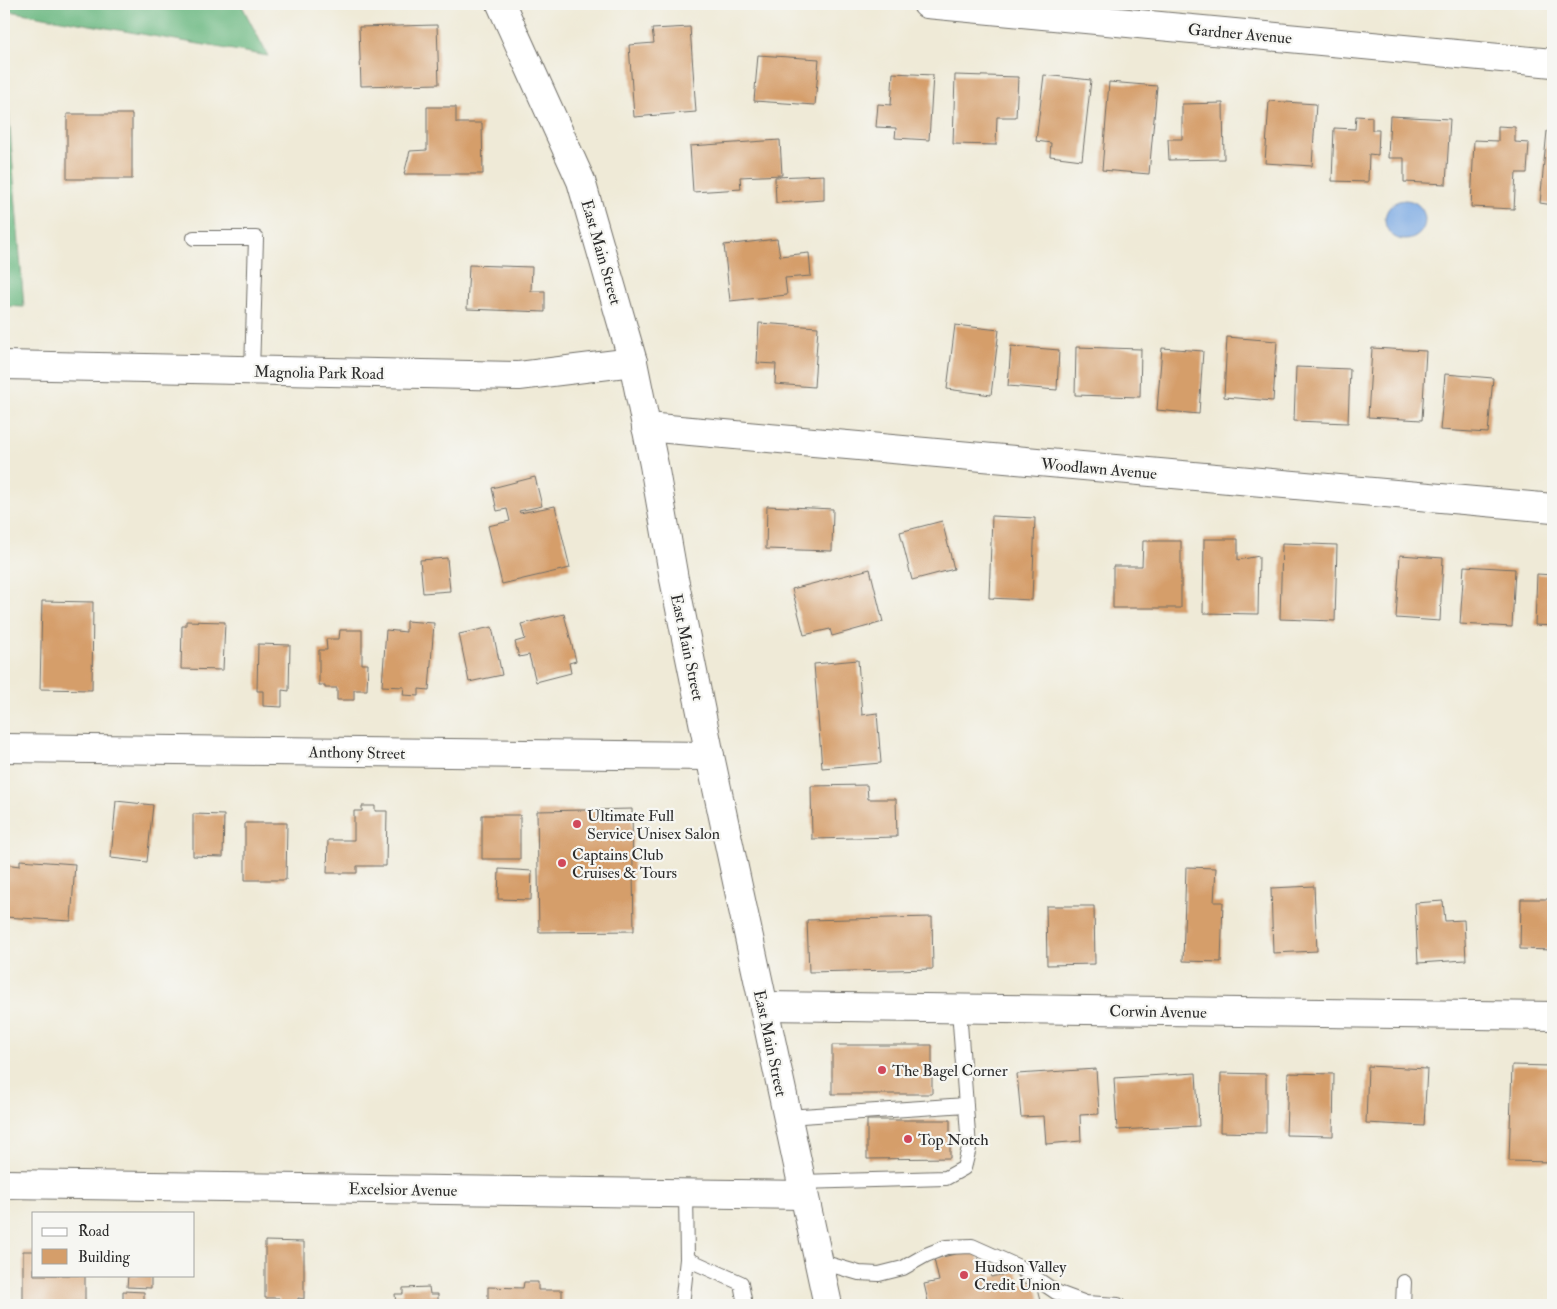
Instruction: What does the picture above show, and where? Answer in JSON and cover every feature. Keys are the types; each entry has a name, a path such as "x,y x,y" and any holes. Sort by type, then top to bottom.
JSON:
{"street":[{"name":"East Main Street","path":"500,4 581,181 633,362 710,756 828,1305"},
{"name":"Gardner Avenue","path":"927,4 1553,63"},
{"name":"Magnolia Park Road","path":"4,366 519,376 633,362"},
{"name":"Woodlawn Avenue","path":"646,427 1553,508"},
{"name":"Anthony Street","path":"4,748 710,756"},
{"name":"Corwin Avenue","path":"764,1006 1553,1016"},
{"name":"Excelsior Avenue","path":"4,1184 686,1193 802,1188"}],"lane":[{"path":"194,238 256,238 252,371"},
{"path":"802,1188 946,1178 964,1168 969,1148 959,1009"},
{"path":"787,1117 966,1105"},
{"path":"682,1305 687,1259 686,1193"},
{"path":"818,1261 859,1273 879,1274 903,1268 926,1254 946,1247 972,1246 1018,1267 1056,1292 1086,1303 1118,1305"},
{"path":"687,1259 741,1283 745,1305"},
{"path":"1403,1305 1404,1282"}],"green space":[{"path":"4,4 241,4 268,56 4,10"},
{"path":"4,53 24,307 4,306"}],"water":[{"path":"1401,200 1409,200 1416,203 1422,209 1425,220 1422,231 1416,237 1409,240 1401,240 1394,237 1388,231 1385,224 1385,216 1388,209 1394,203"}],"building":[{"path":"437,25 439,84 361,86 359,27"},
{"path":"690,27 696,112 634,117 629,45 654,43 652,29"},
{"path":"758,55 819,59 815,105 754,101"},
{"path":"893,73 933,75 929,140 895,138 896,128 876,127 878,104 891,105"},
{"path":"955,75 1018,77 1016,117 997,117 996,145 953,144"},
{"path":"1044,75 1091,80 1082,160 1050,156 1051,143 1036,141"},
{"path":"1109,82 1157,86 1149,174 1102,170"},
{"path":"1269,101 1316,104 1312,166 1265,163"},
{"path":"1223,103 1224,159 1169,160 1168,139 1182,139 1182,104"},
{"path":"427,107 456,107 456,123 482,123 483,174 404,174 410,151 427,150"},
{"path":"67,114 132,114 132,179 67,179"},
{"path":"1356,116 1372,117 1372,130 1379,130 1378,155 1369,154 1368,182 1332,181 1334,128 1355,129"},
{"path":"1390,116 1450,119 1446,184 1404,182 1404,158 1388,158"},
{"path":"1498,126 1515,127 1515,142 1529,143 1527,173 1516,173 1514,209 1471,207 1474,140 1498,141"},
{"path":"1547,131 1553,131 1553,205 1540,203"},
{"path":"780,140 782,175 740,177 741,189 693,192 690,146"},
{"path":"824,175 824,200 776,203 775,177"},
{"path":"777,239 780,256 809,253 811,276 785,278 787,295 730,301 724,245"},
{"path":"469,265 532,267 531,291 545,291 545,312 467,309"},
{"path":"759,323 818,327 814,387 775,384 776,364 757,363"},
{"path":"955,325 999,330 991,395 947,389"},
{"path":"1227,337 1277,341 1273,401 1224,397"},
{"path":"1011,346 1059,350 1057,390 1008,386"},
{"path":"1076,347 1141,349 1140,397 1075,395"},
{"path":"1162,348 1203,351 1199,414 1157,410"},
{"path":"1372,348 1426,351 1422,420 1368,417"},
{"path":"1296,367 1350,369 1348,423 1294,421"},
{"path":"1445,374 1493,378 1488,433 1440,430"},
{"path":"535,477 542,506 519,511 520,513 555,506 570,568 502,584 488,526 510,521 507,509 497,511 492,488"},
{"path":"767,506 833,509 832,551 766,549"},
{"path":"992,516 1035,518 1032,600 989,598"},
{"path":"942,521 954,569 912,580 900,532"},
{"path":"1204,539 1238,539 1238,560 1259,556 1258,614 1203,613"},
{"path":"1143,541 1181,541 1181,608 1113,608 1113,566 1142,566"},
{"path":"1282,543 1337,545 1335,621 1280,619"},
{"path":"1400,555 1443,558 1440,621 1396,618"},
{"path":"447,558 450,591 423,593 420,560"},
{"path":"1464,566 1515,569 1512,627 1460,624"},
{"path":"870,569 883,622 832,636 830,629 804,635 792,589"},
{"path":"1537,574 1553,575 1553,626 1535,625"},
{"path":"42,601 93,602 92,690 40,689"},
{"path":"564,614 576,661 569,663 571,673 536,682 529,655 519,657 515,642 525,639 521,624"},
{"path":"186,621 225,622 223,670 181,669 182,626 186,626"},
{"path":"406,621 434,623 429,690 419,689 419,696 403,695 404,687 382,686 386,630 406,632"},
{"path":"492,627 502,675 469,682 459,634"},
{"path":"340,630 362,630 362,664 368,664 367,690 354,690 354,700 337,700 337,688 325,688 325,685 319,685 319,650 327,650 326,639 339,639"},
{"path":"258,644 290,645 289,691 282,690 282,707 263,706 263,691 257,691"},
{"path":"858,660 862,715 877,713 881,763 822,768 814,664"},
{"path":"867,785 868,799 896,799 897,837 812,839 811,786"},
{"path":"116,801 153,805 147,862 111,858"},
{"path":"362,806 375,806 375,811 387,811 386,866 357,866 357,873 327,873 328,840 354,840 354,811 362,811"},
{"path":"632,809 634,931 539,932 537,811"},
{"path":"193,814 224,815 223,857 193,856"},
{"path":"482,815 520,815 520,859 482,859"},
{"path":"245,823 287,823 286,880 245,880"},
{"path":"20,860 75,864 71,921 4,917 4,864 20,866"},
{"path":"1186,867 1216,868 1214,902 1223,902 1221,962 1183,961"},
{"path":"499,869 532,871 531,900 498,899"},
{"path":"1314,886 1317,951 1273,953 1271,888"},
{"path":"1521,899 1553,899 1553,950 1520,949"},
{"path":"1443,901 1445,921 1464,920 1466,960 1418,963 1415,903"},
{"path":"1046,906 1094,906 1095,964 1047,965"},
{"path":"932,917 933,969 809,972 807,920"},
{"name":"The Bagel Corner","path":"832,1045 932,1045 932,1094 832,1094"},
{"path":"1512,1065 1550,1066 1550,1083 1553,1083 1553,1162 1509,1161"},
{"path":"1368,1066 1427,1069 1424,1126 1366,1123"},
{"path":"1096,1069 1099,1114 1080,1115 1081,1141 1046,1144 1044,1116 1021,1117 1017,1074"},
{"path":"1196,1073 1199,1126 1117,1130 1114,1078"},
{"path":"1221,1073 1266,1074 1266,1133 1220,1132"},
{"path":"1288,1073 1334,1074 1333,1136 1286,1135"},
{"name":"Top Notch","path":"867,1120 950,1120 950,1158 867,1159"},
{"path":"265,1241 304,1242 304,1299 298,1298 298,1305 279,1305 279,1298 265,1298"},
{"name":"Hudson Valley Credit Union","path":"976,1249 982,1273 989,1271 991,1277 1017,1271 1021,1285 1035,1281 1041,1305 917,1305 917,1303 928,1301 924,1284 939,1281 934,1259"},
{"path":"23,1251 32,1251 32,1276 85,1276 85,1305 23,1305"},
{"path":"128,1276 151,1276 151,1288 127,1287"},
{"path":"524,1282 538,1282 538,1290 562,1290 562,1305 488,1305 488,1287 523,1288"},
{"path":"429,1287 430,1294 438,1294 438,1305 396,1305 395,1294 403,1294 403,1288"},
{"path":"123,1291 144,1292 144,1305 123,1305"}],"place":[{"name":"Ultimate Full Service Unisex Salon","path":"577,824"},
{"name":"Captains Club Cruises & Tours","path":"562,863"},
{"name":"The Bagel Corner","path":"882,1070"},
{"name":"Top Notch","path":"908,1139"},
{"name":"Hudson Valley Credit Union","path":"964,1275"}]}
